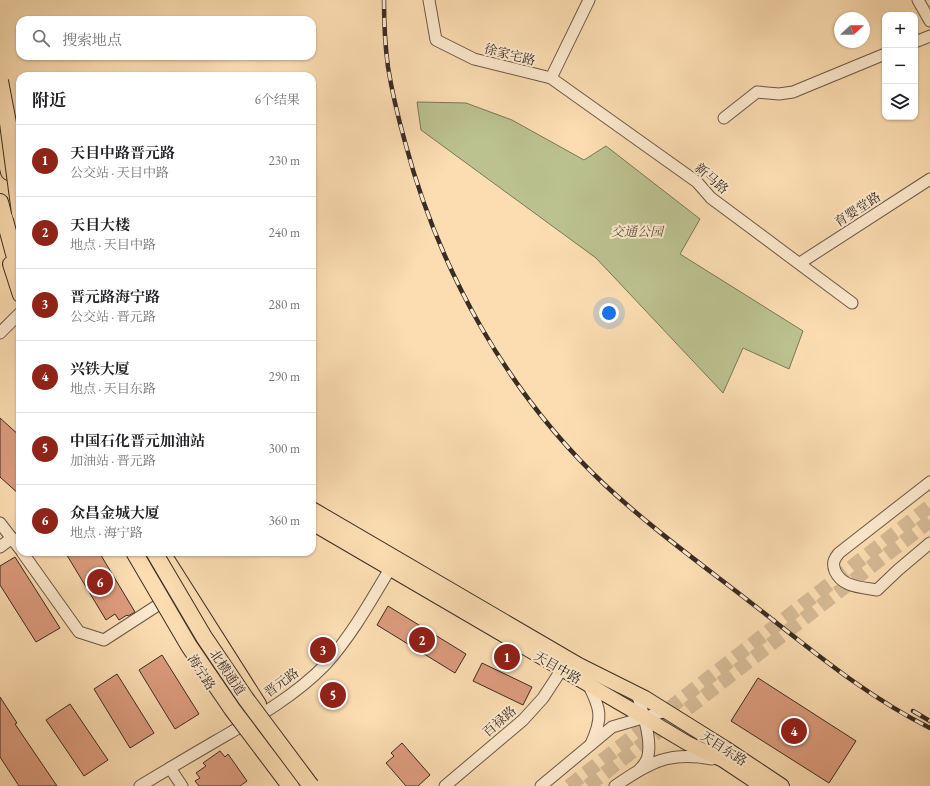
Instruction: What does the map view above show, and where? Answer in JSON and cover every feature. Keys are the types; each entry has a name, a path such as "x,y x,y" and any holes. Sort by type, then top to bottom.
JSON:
{"highway":[{"path":"0,81 8,123 16,184"},
{"path":"0,137 16,199"},
{"path":"0,202 1,218 16,264"},
{"name":"北横通道","path":"136,556 189,646 232,709 290,786"},
{"name":"北横通道","path":"156,556 212,649 246,699 311,786"}],"main road":[{"path":"0,111 5,140 16,182"},
{"path":"1,218 12,272 16,284"},
{"name":"天目中路","path":"316,512 394,563 562,669 687,743 723,760"},
{"name":"天目中路","path":"316,525 394,563 585,668 638,693 666,711"},
{"name":"海宁路","path":"129,556 158,605 226,710 254,743 285,786"},
{"path":"166,556 264,712 318,786"},
{"name":"天目东路","path":"666,711 782,786"},
{"name":"天目东路","path":"723,760 762,786"}],"street":[{"name":"徐家宅路","path":"429,0 436,40 474,59 551,78"},
{"path":"551,78 590,0"},
{"path":"918,0 930,21"},
{"path":"918,41 930,36"},
{"path":"724,118 757,92 779,94 793,92 882,55"},
{"name":"新马路","path":"551,78 697,182 711,198 852,303"},
{"name":"育婴堂路","path":"800,263 930,179"},
{"path":"0,333 16,317"},
{"path":"930,482 839,553 834,558 834,568 840,580 846,584 877,590 930,543"},
{"path":"0,523 16,544"},
{"path":"0,547 12,538"},
{"path":"25,556 79,632 104,640 158,605"},
{"name":"晋元路","path":"140,786 264,712 291,694 312,676 333,656 359,620 394,563"},
{"name":"百禄路","path":"445,786 523,720 543,698 562,669"},
{"path":"588,684 599,706 600,714 590,746"},
{"path":"615,786 644,765 648,756 648,738 638,693"},
{"path":"541,786 608,730 622,723 666,711"},
{"path":"622,723 631,723 638,726 644,731 648,738"},
{"path":"638,770 658,760 673,757 700,756 723,760"},
{"path":"170,768 182,786"}],"green space":[{"name":"交通公园","path":"417,102 466,103 512,120 584,160 606,146 700,219 680,254 803,331 789,369 743,348 723,393 596,258 421,130"}],"building":[{"path":"0,418 16,432 16,491 0,477"},
{"path":"67,556 101,556 135,612 119,620 115,614 106,620"},
{"path":"15,557 60,628 36,642 0,585 0,566"},
{"path":"388,606 466,654 455,673 377,625"},
{"path":"162,655 199,714 175,729 139,670"},
{"path":"482,663 532,687 523,705 473,681"},
{"path":"117,674 154,733 130,748 94,689"},
{"path":"758,678 856,741 829,783 731,721"},
{"path":"0,697 17,723 15,724 57,786 19,786 0,757"},
{"path":"70,704 108,760 84,776 46,720"},
{"path":"402,743 430,775 418,786 406,786 386,763 394,756 391,753"},
{"path":"220,751 225,757 228,754 247,781 240,786 199,786 195,781 200,778 196,773 206,766 203,763"}],"tunnel":[{"path":"569,786 930,506"},
{"path":"588,786 930,521"}],"railway":[{"path":"384,0 387,59 395,104 419,190 457,283 481,327 508,370 537,411 570,449 622,501 837,670 882,701 930,728"},
{"path":"913,711 930,721"}],"place":[{"name":"众昌金城大厦","path":"100,582"},
{"name":"天目大楼","path":"422,640"},
{"name":"晋元路海宁路","path":"323,650"},
{"name":"天目中路晋元路","path":"507,657"},
{"name":"中国石化晋元加油站","path":"333,695"},
{"name":"兴铁大厦","path":"794,731"}]}
